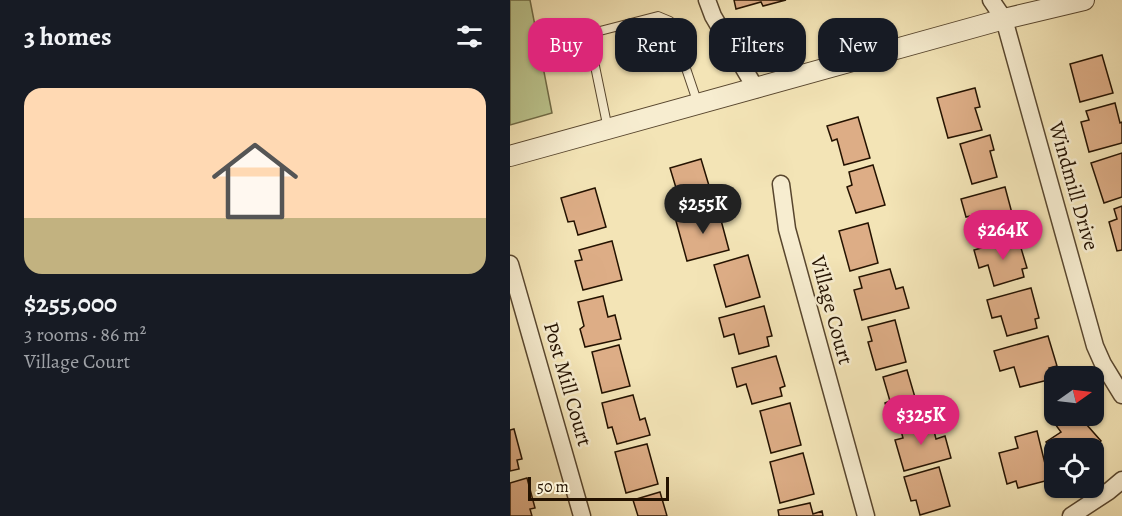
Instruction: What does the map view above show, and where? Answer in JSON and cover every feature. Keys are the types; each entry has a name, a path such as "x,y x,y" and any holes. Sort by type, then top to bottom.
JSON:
{"street":[{"path":"707,0 713,16 756,89"},
{"name":"Windmill Drive","path":"990,0 1006,10 1095,346 1122,395"},
{"path":"510,156 756,89 1006,10 1084,0"},
{"name":"Village Court","path":"781,184 787,229 866,516"},
{"name":"Post Mill Court","path":"510,264 582,516"},
{"path":"1071,516 1122,480"}],"lane":[{"path":"608,129 590,42 596,32 658,16 670,21 698,105"}],"green space":[{"path":"510,0 530,0 534,18 528,18 528,72 544,72 552,113 510,125"}],"building":[{"path":"734,0 786,0 763,6 761,2 736,9"},
{"path":"1102,55 1113,93 1080,102 1070,64"},
{"path":"975,88 980,107 975,108 982,130 948,138 937,98"},
{"path":"1115,103 1120,123 1122,122 1122,143 1089,152 1081,122 1089,120 1086,111"},
{"path":"858,117 870,158 844,165 837,139 832,141 827,126"},
{"path":"990,135 994,150 990,151 997,177 972,184 960,144"},
{"path":"1122,153 1122,197 1104,203 1091,163"},
{"path":"701,159 710,189 705,190 709,204 683,211 670,168"},
{"path":"873,165 885,205 856,213 847,187 852,185 849,172"},
{"path":"1005,187 1013,217 1009,218 1011,226 981,235 975,215 966,217 961,199"},
{"path":"595,188 606,227 578,235 574,221 568,222 561,198"},
{"path":"1122,206 1122,250 1117,251 1109,222 1117,219 1114,209"},
{"path":"718,209 729,250 687,261 676,221"},
{"path":"868,223 878,263 850,271 839,231"},
{"path":"1018,238 1027,268 1022,269 1024,277 994,286 988,265 979,268 974,250"},
{"path":"612,241 622,280 583,290 575,261 582,260 579,250"},
{"path":"748,255 760,297 726,307 714,265"},
{"path":"890,269 896,289 903,287 909,308 862,320 854,290 862,288 859,277"},
{"path":"1031,288 1039,318 1035,319 1037,328 1007,336 1001,316 992,318 987,300"},
{"path":"603,296 608,317 615,315 621,339 585,347 580,329 584,326 578,302"},
{"path":"764,306 772,336 767,337 769,346 739,354 734,334 724,337 719,318"},
{"path":"895,320 906,362 876,370 868,342 872,341 868,327"},
{"path":"1048,336 1057,366 1044,366 1044,381 1020,387 1014,367 1000,371 994,351"},
{"path":"619,345 630,386 602,393 592,352"},
{"path":"776,356 785,386 780,388 782,396 752,404 746,384 737,387 732,368"},
{"path":"907,370 919,411 890,420 885,403 890,401 883,377"},
{"path":"633,395 640,420 645,418 650,435 617,444 612,427 608,428 602,403"},
{"path":"790,403 801,445 771,453 760,411"},
{"path":"931,419 936,439 945,436 951,458 904,471 895,440 903,438 900,427"},
{"path":"1056,426 1088,426 1098,438 1052,438 1061,432"},
{"path":"514,429 522,459 517,460 519,469 510,471 510,430"},
{"path":"1037,431 1044,460 1044,481 1018,488 1016,481 1007,484 999,453 1018,448 1015,437"},
{"path":"647,444 658,484 626,493 615,452"},
{"path":"803,453 814,494 780,503 770,462"},
{"path":"939,467 950,506 920,515 916,500 911,501 904,477"},
{"path":"527,478 535,508 530,509 532,516 510,516 510,483"},
{"path":"660,492 667,516 638,516 633,500"},
{"path":"810,503 813,514 822,511 823,516 779,516 778,510"}]}
